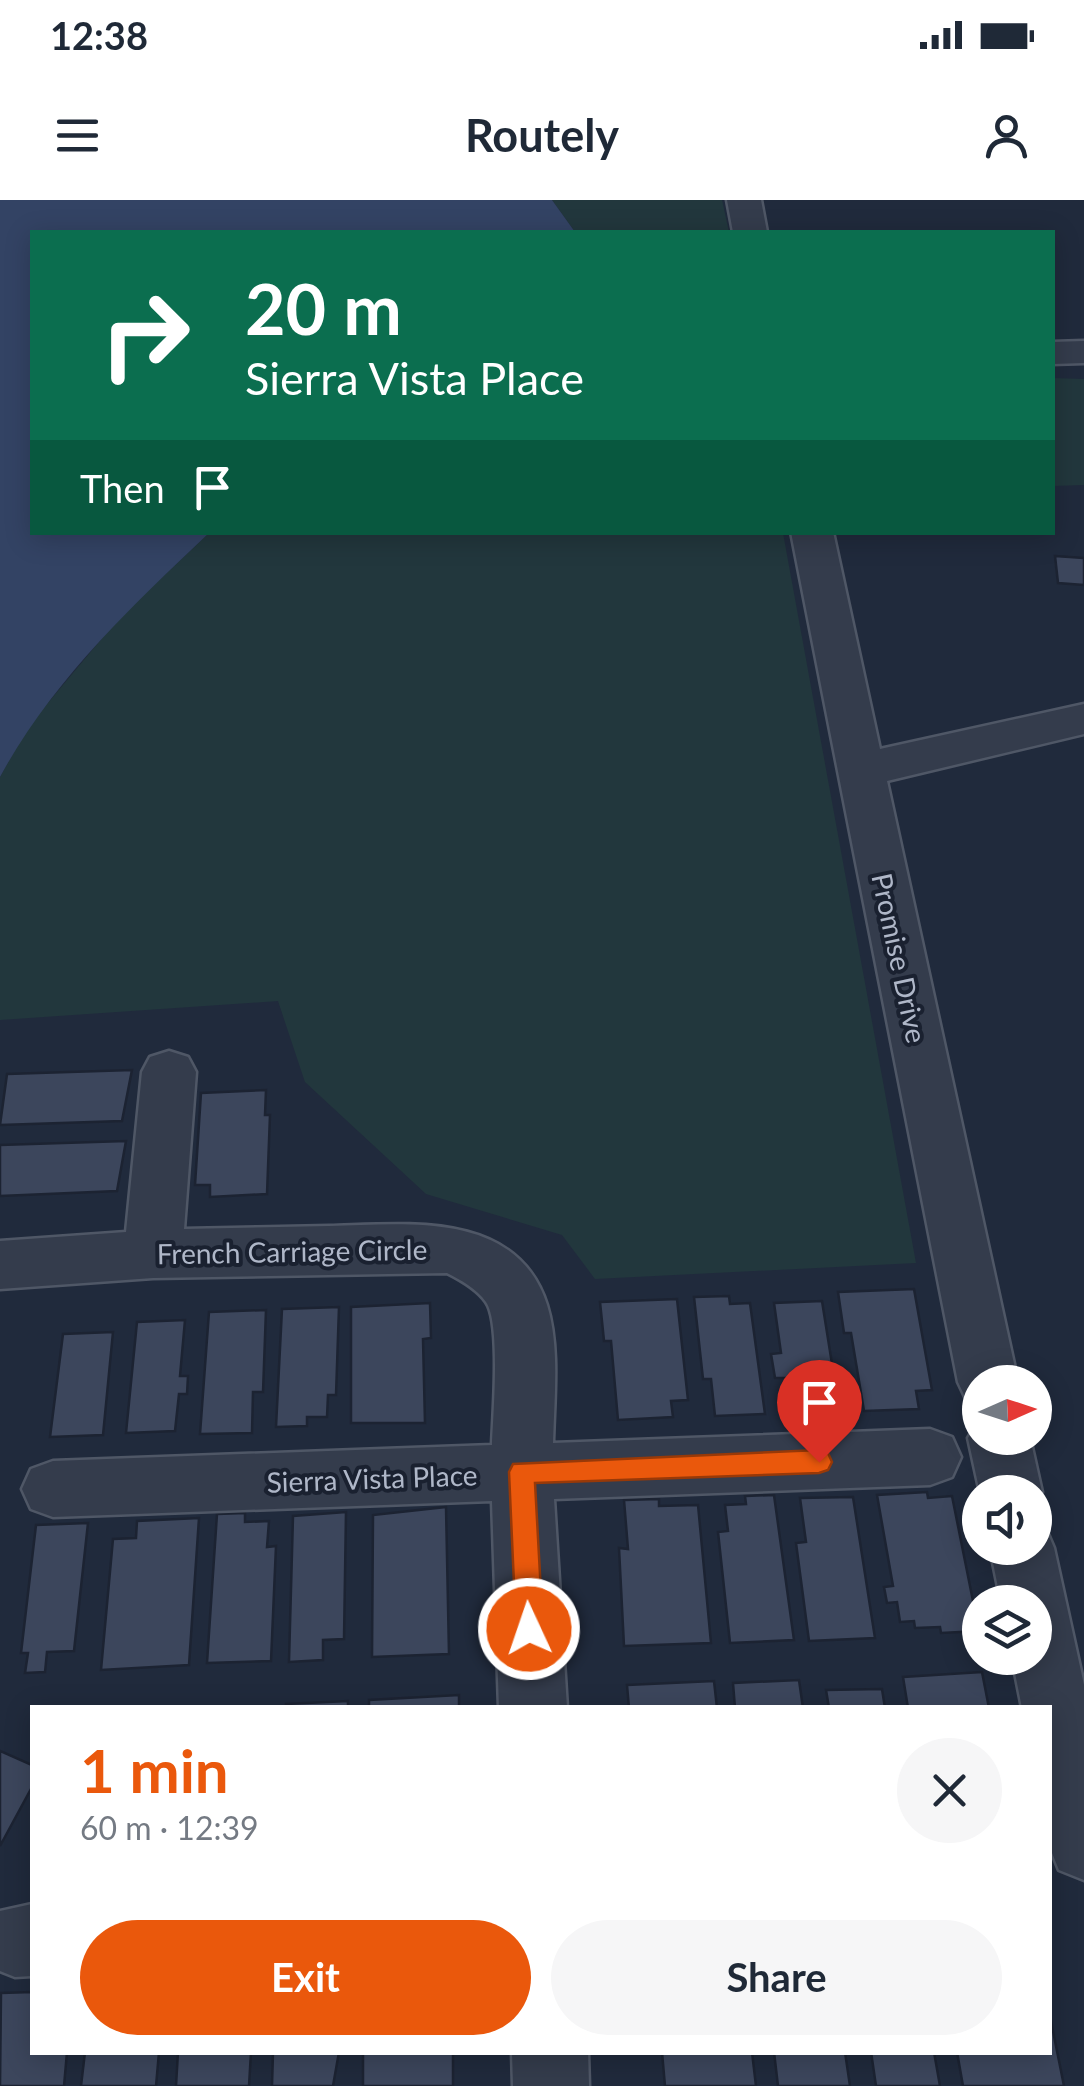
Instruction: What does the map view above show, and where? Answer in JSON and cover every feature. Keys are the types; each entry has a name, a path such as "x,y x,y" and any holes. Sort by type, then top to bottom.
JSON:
{"street":[{"path":"744,200 750,230"},
{"path":"1055,354 1084,352"},
{"name":"Promise Drive","path":"813,535 984,1365"},
{"path":"860,767 895,764 1084,719"},
{"path":"153,1254 168,1072"},
{"name":"French Carriage Circle","path":"0,1265 153,1254 436,1247 467,1254 490,1269 515,1295 522,1324 522,1472 533,1705"},
{"name":"Sierra Vista Place","path":"53,1489 930,1457"},
{"path":"1048,1675 1084,1846"},
{"path":"550,2055 551,2086"}],"green space":[{"path":"552,200 722,200 729,230 574,230"},
{"path":"1055,378 1084,379 1084,485 1055,486"},
{"path":"207,535 783,535 916,1263 595,1279 562,1235 426,1194 305,1082 278,1001 0,1020 0,777 27,728 119,618"}],"water":[{"path":"0,200 552,200 574,230 30,230 30,535 207,535 122,617 68,677 0,777"}],"building":[{"path":"1055,556 1084,558 1084,585 1058,583"},
{"path":"132,1070 122,1121 0,1125 7,1074"},
{"path":"266,1090 265,1115 270,1115 267,1194 210,1197 210,1185 195,1185 201,1093"},
{"path":"126,1141 117,1191 0,1196 0,1145"},
{"path":"914,1289 932,1390 916,1391 919,1409 864,1411 851,1333 844,1333 838,1292"},
{"path":"729,1296 730,1304 750,1303 765,1414 715,1416 711,1379 703,1379 694,1297"},
{"path":"677,1299 688,1400 671,1401 673,1417 618,1420 611,1341 604,1341 600,1302"},
{"path":"822,1301 839,1408 790,1410 785,1378 775,1378 771,1354 781,1353 774,1303"},
{"path":"430,1303 431,1338 423,1339 425,1423 351,1423 351,1307"},
{"path":"339,1307 336,1395 328,1395 327,1417 307,1417 307,1426 276,1427 282,1309"},
{"path":"266,1310 263,1392 253,1392 252,1433 200,1434 209,1312"},
{"path":"185,1320 180,1376 188,1376 187,1394 179,1394 175,1431 126,1433 137,1322"},
{"path":"113,1332 103,1435 50,1437 63,1334"},
{"path":"927,1492 928,1498 952,1496 962,1565 966,1565 970,1585 962,1585 962,1632 941,1633 940,1627 915,1628 914,1621 900,1622 897,1602 887,1603 884,1587 893,1586 877,1495"},
{"path":"774,1495 794,1640 730,1643 718,1532 728,1531 725,1505 746,1504 745,1496"},
{"path":"853,1497 875,1638 809,1641 796,1543 806,1542 800,1498"},
{"path":"659,1499 659,1506 698,1505 711,1643 624,1646 619,1548 628,1549 624,1500"},
{"path":"446,1507 449,1654 372,1657 373,1515"},
{"path":"346,1512 344,1639 323,1640 323,1660 289,1662 293,1516"},
{"path":"245,1513 245,1522 269,1521 267,1547 276,1546 271,1661 207,1663 217,1514"},
{"path":"199,1518 189,1665 101,1670 113,1539 136,1538 137,1521"},
{"path":"88,1523 74,1651 47,1652 45,1672 25,1673 28,1653 21,1653 36,1525"},
{"path":"962,1673 983,1675 988,1705 908,1705 903,1677"},
{"path":"799,1680 803,1705 735,1705 733,1683"},
{"path":"714,1681 717,1705 629,1705 627,1685"},
{"path":"882,1689 885,1705 828,1705 826,1690"},
{"path":"459,1695 459,1705 369,1705 369,1700"},
{"path":"348,1701 348,1705 286,1704"},
{"path":"0,1751 30,1764 30,1791 0,1846"},
{"path":"30,1992 30,2055 67,2055 64,2086 0,2086 1,1993"},
{"path":"1052,2026 1064,2086 963,2086 958,2055 1052,2055"},
{"path":"85,2055 159,2055 156,2086 81,2086"},
{"path":"178,2055 251,2055 249,2086 176,2086"},
{"path":"273,2055 338,2055 333,2086 272,2086"},
{"path":"363,2055 453,2055 453,2086 363,2086"},
{"path":"662,2055 752,2055 756,2086 665,2086"},
{"path":"774,2055 845,2055 850,2086 778,2086"},
{"path":"871,2055 935,2055 940,2086 876,2086"}],"route":[{"path":"529,1629 522,1472 819,1462"}]}
